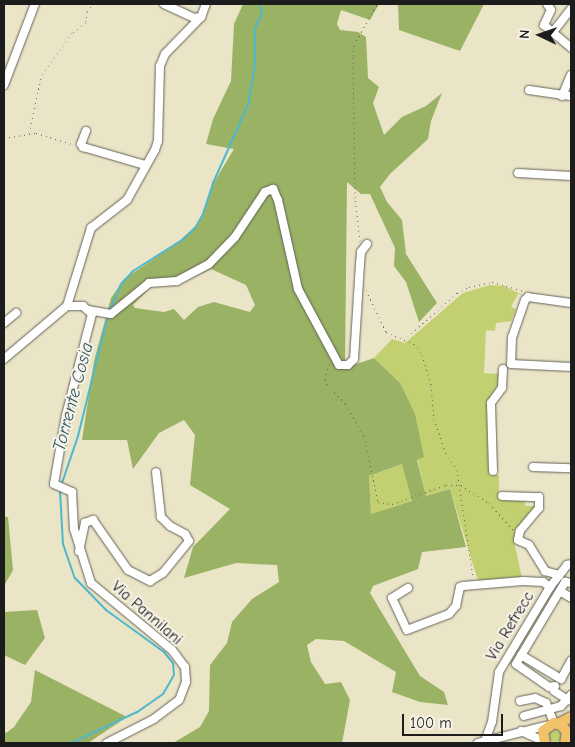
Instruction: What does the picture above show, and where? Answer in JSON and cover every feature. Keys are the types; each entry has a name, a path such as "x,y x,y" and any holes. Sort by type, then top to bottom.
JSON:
{"main road":[{"path":"544,742 543,731 571,717"},
{"path":"554,724 568,737"}],"street":[{"path":"4,85 36,4"},
{"path":"164,4 194,18 201,17"},
{"path":"4,359 67,306 91,228 127,200 158,141 160,66 177,39 201,17 206,4"},
{"path":"547,4 551,10 543,24 571,48"},
{"path":"553,32 571,9"},
{"path":"562,96 571,75"},
{"path":"529,90 571,96"},
{"path":"86,131 81,144 83,148 144,165"},
{"path":"518,173 571,176"},
{"path":"67,306 76,305 90,312 107,313 149,283 177,281 208,264 235,237 265,192 273,189 278,200 298,289 333,355 343,366 354,359 361,252 367,244"},
{"path":"571,303 532,298 524,300 516,318 511,364 571,367"},
{"path":"80,551 74,529 72,492 57,488 54,480 66,415 90,312"},
{"path":"4,324 16,313"},
{"path":"493,471 491,404 502,388 503,369"},
{"path":"533,467 571,468"},
{"path":"80,551 85,522 93,520 128,570 150,581 163,573 189,541 185,534 170,526 161,517 156,472"},
{"path":"502,496 539,497 539,508 518,537 520,542 529,545 545,571 559,575"},
{"name":"Via Pannilani","path":"80,551 91,583 172,650 185,667 186,682 179,700 154,719 107,743"},
{"name":"Via Refrecc","path":"481,742 492,722 499,672 550,587 571,564"},
{"path":"408,588 392,598 407,630 449,614 456,606 460,587 523,581 543,582 550,587"},
{"path":"524,716 549,710 570,698 518,667 522,654 565,582 571,583"},
{"path":"560,591 571,598"},
{"path":"522,654 561,679 571,661"},
{"path":"481,742 554,724 549,710 539,699 520,701"},
{"path":"521,731 544,742"}],"path":[{"path":"29,132 42,74 73,32 86,22 87,11 94,4"},
{"path":"361,252 355,198 353,56 354,45 377,4"},
{"path":"4,138 29,132 51,135 83,148"},
{"path":"404,340 457,292 469,287 503,284 524,290 532,298"},
{"path":"365,288 382,327 394,337 414,344 422,355 431,385 434,419 461,485 474,585"},
{"path":"333,355 325,379 327,385 346,404 364,436 378,502 392,504 446,485 461,485 489,503 518,537"}],"green space":[{"path":"243,4 379,4 370,20 341,10 337,24 340,30 358,32 366,37 368,78 379,87 373,103 384,135 402,117 426,106 442,93 431,121 428,139 390,174 380,187 387,202 402,220 406,254 437,303 419,322 406,282 394,266 395,248 370,194 361,194 347,182 345,368 374,358 400,383 415,414 424,457 417,460 426,496 450,489 466,547 422,552 418,569 373,586 370,593 420,676 444,692 448,705 420,702 392,692 396,672 344,641 316,639 307,645 311,662 325,684 341,682 350,700 342,743 173,743 200,727 209,711 210,665 227,643 232,622 252,599 279,582 277,565 236,563 184,578 193,547 230,509 190,485 195,435 184,420 159,433 133,469 127,440 82,440 94,361 111,298 124,279 176,244 199,223 213,184 234,149 206,144 213,119 231,81 234,24","holes":["211,269 246,285 255,305 250,312 214,302 198,307 184,320 174,309 164,312 135,308 133,305 153,285 179,284","402,464 412,501 371,514 369,476"]},
{"path":"398,4 484,4 460,51 399,30"},
{"path":"490,285 504,286 523,295 518,294 511,307 516,309 511,321 496,323 495,331 486,330 484,373 500,374 499,383 488,401 490,475 499,475 499,499 525,498 525,506 537,506 516,533 514,541 522,578 478,581 450,489 426,496 400,383 374,358 392,339 405,343 463,293"},
{"path":"403,464 412,501 371,514 369,476"},
{"path":"4,517 8,517 13,570 4,586"},
{"path":"37,610 45,638 25,665 4,655 4,612"},
{"path":"35,670 127,717 88,743 4,743 4,731 6,733 14,727 31,702"},
{"path":"553,730 557,730 561,736 557,742 553,742 549,738 549,734"}],"waterway":[{"name":"Torrente Cosia","path":"110,310 121,284 133,271 182,240 195,228 203,214 213,183 248,105 255,64 255,29 262,13 260,4"},
{"name":"Torrente Cosia","path":"61,486 78,436 108,315"},
{"name":"Torrente Cosia","path":"60,491 63,544 75,578 106,610 164,652 173,663 174,675 163,694 137,712 71,743"}]}
